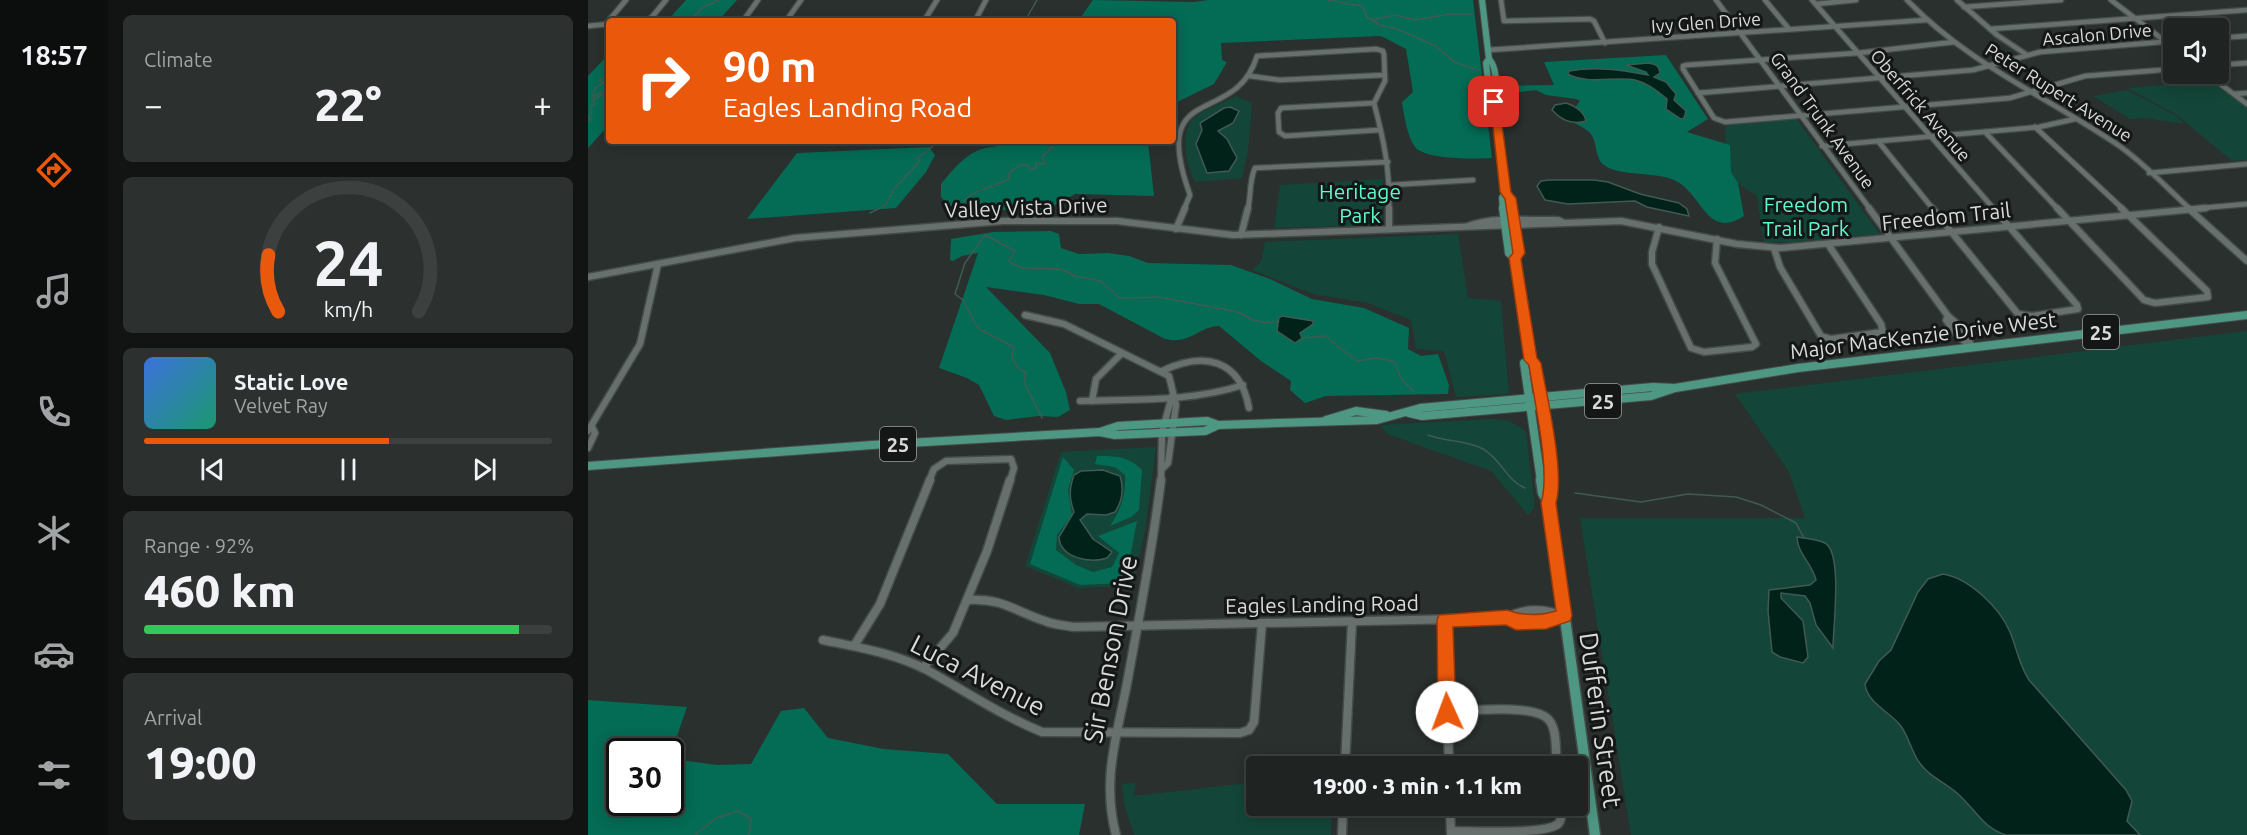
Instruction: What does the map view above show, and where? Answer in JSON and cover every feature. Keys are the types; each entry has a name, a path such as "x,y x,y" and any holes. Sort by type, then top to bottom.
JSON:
{"main road":[{"name":"Dufferin Street","path":"1482,0 1489,59 1486,63 1489,89 1493,95 1505,192 1502,198 1509,253 1515,258 1531,360 1535,363 1541,402 1552,492 1549,503 1594,835"},
{"name":"Dufferin Street","path":"1505,192 1511,198 1519,253 1515,258"},
{"name":"Major MacKenzie Drive West","path":"588,466 861,446 1100,432 1115,435 1168,428 1205,431 1218,425 1377,420 1386,416 1408,413 1422,416 1541,402 1651,396 1675,388 1798,368 2247,315"},
{"name":"Dufferin Street","path":"1531,360 1524,363 1543,493 1549,503"}],"street":[{"path":"612,18 626,0"},
{"path":"650,18 666,0"},
{"path":"745,18 758,0"},
{"path":"788,18 801,0"},
{"path":"926,18 937,0"},
{"path":"977,18 986,0"},
{"path":"1500,0 1504,21 1590,20 1594,21 1605,43"},
{"name":"Grand Trunk Avenue","path":"1716,0 1948,316 1946,320 1958,336 1972,347"},
{"path":"1765,0 1789,29"},
{"path":"1814,2 1856,0"},
{"name":"Peter Rupert Avenue","path":"1907,0 1926,20 1989,66 2120,146 2247,261"},
{"path":"1957,0 1990,29 2027,55"},
{"path":"1965,7 2061,0"},
{"path":"2111,0 2163,40"},
{"name":"Oberfrick Avenue","path":"1814,2 2077,305 2077,311 2032,316 2019,315 1951,232"},
{"path":"1990,29 2247,10"},
{"name":"Ivy Glen Drive","path":"1488,50 1926,20"},
{"path":"588,26 606,24"},
{"path":"2229,37 2247,36"},
{"path":"1954,42 1858,53 1683,66 1714,118 1721,121 2010,98 2085,76 2163,70"},
{"name":"Ascalon Drive","path":"1698,93 1973,70 2040,52 2163,42"},
{"path":"1176,229 1186,210 1190,195 1181,170 1178,138 1182,124 1193,112 1234,93 1250,76 1258,55 1376,49 1383,52 1383,87 1374,103 1388,162 1389,229"},
{"path":"2229,64 2247,63"},
{"path":"1250,76 1280,80 1384,75"},
{"path":"2221,84 2247,104"},
{"path":"2234,94 2247,93"},
{"path":"1374,103 1281,108 1278,112 1280,134 1285,136 1379,130"},
{"path":"1822,146 2054,125 2075,119"},
{"path":"1985,132 2147,301 2155,303 2208,297 2206,291 2070,157 2035,127"},
{"path":"1878,141 1951,232"},
{"path":"1241,235 1251,197 1251,176 1255,168 1388,162"},
{"path":"2150,173 2247,164"},
{"path":"1390,185 1473,180"},
{"name":"Freedom Trail","path":"1506,224 1559,225 1621,220 1774,248 2247,204"},
{"name":"Valley Vista Drive","path":"588,277 795,238 1004,220 1112,221 1241,235 1468,226 1474,228 1506,224"},
{"path":"1659,227 1652,261 1691,348 1700,352 1752,347 1756,344 1715,263 1717,239"},
{"path":"1774,248 1780,267 1821,336 1830,339 1883,332 1881,324 1828,244"},
{"path":"588,448 595,433 590,429 640,344 658,264"},
{"path":"1025,315 1064,324 1162,371 1174,364 1214,360 1226,366 1243,385 1249,408"},
{"path":"1092,400 1096,379 1122,353"},
{"name":"Sir Benson Drive","path":"1116,835 1109,814 1109,767 1155,527 1162,470 1168,463 1168,428 1176,405 1172,396 1172,381 1162,371"},
{"path":"1080,401 1172,396 1232,390 1243,385"},
{"path":"854,646 880,604 934,469 946,461 1011,459 1014,468 987,551 968,600 953,633 923,669"},
{"name":"Eagles Landing Road","path":"968,600 987,599 1005,603 1046,622 1072,627 1507,618 1516,622 1546,621 1564,616"},
{"path":"1445,620 1449,756"},
{"path":"1345,756 1352,622"},
{"name":"Luca Avenue","path":"823,640 887,654 923,669 1012,720 1042,732 1240,733 1249,730 1254,720 1262,623"},
{"path":"1447,712 1528,711 1544,715 1549,719 1554,732 1556,756"},
{"path":"1342,835 1343,816"},
{"path":"1450,816 1451,833 1542,831 1557,825 1561,816"}],"green space":[{"path":"686,0 737,0 721,18 670,18"},
{"path":"1093,0 1194,2 1208,0 1473,0 1492,158 1440,156 1429,154 1415,147 1408,131 1402,102 1413,92 1406,49 1381,36 1221,43 1222,60 1227,62 1214,84 1176,103 1176,18 1080,18"},
{"path":"1666,55 1708,119 1687,132 1730,145 1731,172 1738,183 1744,216 1732,222 1722,223 1713,219 1676,181 1659,176 1619,171 1604,165 1599,158 1592,135 1573,122 1584,122 1581,110 1574,109 1580,101 1546,95 1536,90 1503,94 1503,86 1554,85 1544,62"},
{"path":"606,57 606,128 588,148 588,76"},
{"path":"2176,84 2216,84 2247,108 2247,160 2232,161 2177,115 2127,88"},
{"path":"2127,90 2175,115 2184,124 2145,118 2130,119 2093,96"},
{"path":"1236,96 1252,103 1248,151 1242,178 1195,182 1189,167 1185,140 1189,124 1203,112"},
{"name":"Freedom Trail Park","path":"1796,118 1878,234 1793,242 1764,242 1757,196 1737,182 1730,170 1725,138 1726,124"},
{"path":"1003,144 1148,144 1154,196 1075,194 1048,209 1027,212 950,206 941,197 941,184 965,159 976,151"},
{"path":"929,147 935,155 926,172 896,208 747,219 797,153"},
{"name":"Heritage Park","path":"1383,179 1382,225 1274,228 1280,185"},
{"path":"1051,231 1059,234 1061,248 1079,254 1108,253 1129,256 1148,263 1231,265 1270,279 1312,299 1364,308 1409,328 1408,349 1421,356 1438,354 1449,385 1448,394 1326,396 1305,403 1290,390 1291,381 1261,361 1219,326 1205,329 1181,340 1165,339 1099,304 1079,304 1044,295 986,287 1050,353 1066,392 1070,410 1058,417 1039,416 1006,420 994,416 979,385 939,368 978,253 950,260 951,239 993,232"},
{"path":"1458,234 1468,298 1501,301 1509,394 1456,397 1444,351 1416,349 1411,320 1368,303 1313,294 1252,270 1261,262 1265,242"},
{"path":"2247,331 2247,835 1631,835 1580,518 1805,518 1789,472 1735,394"},
{"path":"1493,419 1509,421 1526,431 1534,500 1534,508 1528,515 1491,471 1387,434 1381,425"},
{"path":"1156,447 1145,531 1133,586 1078,588 1025,566 1061,452"},
{"path":"1097,456 1121,458 1132,462 1142,470 1139,510 1131,517 1110,526 1122,502 1125,475 1115,467 1095,464"},
{"path":"1063,457 1074,470 1068,490 1072,515 1057,535 1056,550 1076,565 1093,572 1112,567 1119,553 1098,536 1137,521 1125,583 1080,585 1030,564"},
{"path":"588,700 687,707 676,738 606,738 606,816 684,816 684,760 717,765 751,764 781,711 804,708 828,738 884,749 948,754 997,804 1085,804 1079,835 588,835"},
{"path":"1136,783 1134,796 1246,783 1246,816 1332,816 1331,835 1134,835 1124,804 1122,784"}],"shaded area":[{"path":"1655,64 1659,68 1660,73 1654,77 1666,82 1676,94 1674,100 1686,111 1684,118 1681,119 1666,109 1667,99 1640,81 1592,80 1568,74 1569,71 1599,69 1648,75 1646,72 1626,65"},
{"path":"1566,103 1579,109 1586,121 1568,121 1552,110 1555,105"},
{"path":"1230,107 1239,111 1233,123 1218,131 1227,139 1237,158 1229,171 1207,173 1196,144 1202,130 1200,123 1224,108"},
{"path":"1541,181 1608,182 1640,194 1679,203 1687,209 1689,216 1647,207 1635,201 1568,204 1545,200 1537,186"},
{"path":"1282,316 1313,321 1313,324 1300,333 1302,338 1295,343 1277,331 1279,318"},
{"path":"1103,470 1120,476 1122,490 1120,503 1115,512 1106,515 1087,514 1080,520 1093,539 1112,552 1107,558 1085,560 1065,550 1059,537 1074,512 1070,493 1074,475 1081,471"},
{"path":"1797,537 1825,543 1831,550 1835,575 1833,648 1816,625 1810,603 1805,596 1781,593 1781,598 1803,621 1808,657 1803,663 1780,657 1772,652 1768,611 1769,590 1810,585 1816,580"},
{"path":"1943,574 1963,581 1999,613 2010,632 2020,663 2029,680 2126,790 2132,801 2127,821 2140,835 2006,835 1985,823 1958,794 1927,772 1919,762 1903,729 1896,720 1874,702 1865,684 1879,661 1891,650 1918,592 1928,579"}],"waterway":[{"path":"693,18 702,8 718,0"},
{"path":"1027,18 1037,0"},
{"path":"1328,0 1362,6 1367,17 1380,25 1397,29 1436,46 1454,62 1478,70"},
{"path":"1372,20 1395,15 1415,20 1450,14 1472,14"},
{"path":"592,97 595,88 604,83 599,80 606,76"},
{"path":"588,122 592,119 588,119 592,112 590,108 594,104 593,100 602,95 602,92 593,97"},
{"path":"870,213 886,205 894,189 920,161 917,158 934,144"},
{"path":"971,217 962,204 967,198 1010,178 1008,173 1021,165 1027,165 1031,170 1036,168 1036,163 1045,164 1042,157 1055,144"},
{"path":"1042,418 1024,382 1026,372 1019,369 1012,358 1014,347 981,330 963,300 955,294 965,263 985,235 1015,251 1009,262 1023,268 1061,269 1076,276 1100,281 1120,298 1159,297 1238,312 1253,320 1268,323 1278,321"},
{"path":"1302,338 1325,336 1357,361 1377,358 1395,362 1400,377 1414,392"},
{"path":"1428,435 1483,449 1495,458 1513,480 1525,488"},
{"path":"1575,493 1641,502 1688,494 1736,497 1761,505 1796,523 1804,538"},
{"path":"695,835 716,818 738,811 751,819 749,835"}],"route":[{"path":"1447,712 1445,620 1507,618 1516,622 1546,621 1564,616 1549,503 1552,492 1549,456 1535,363 1531,360 1521,300 1515,258 1519,253 1511,198 1505,192 1494,102"}]}
